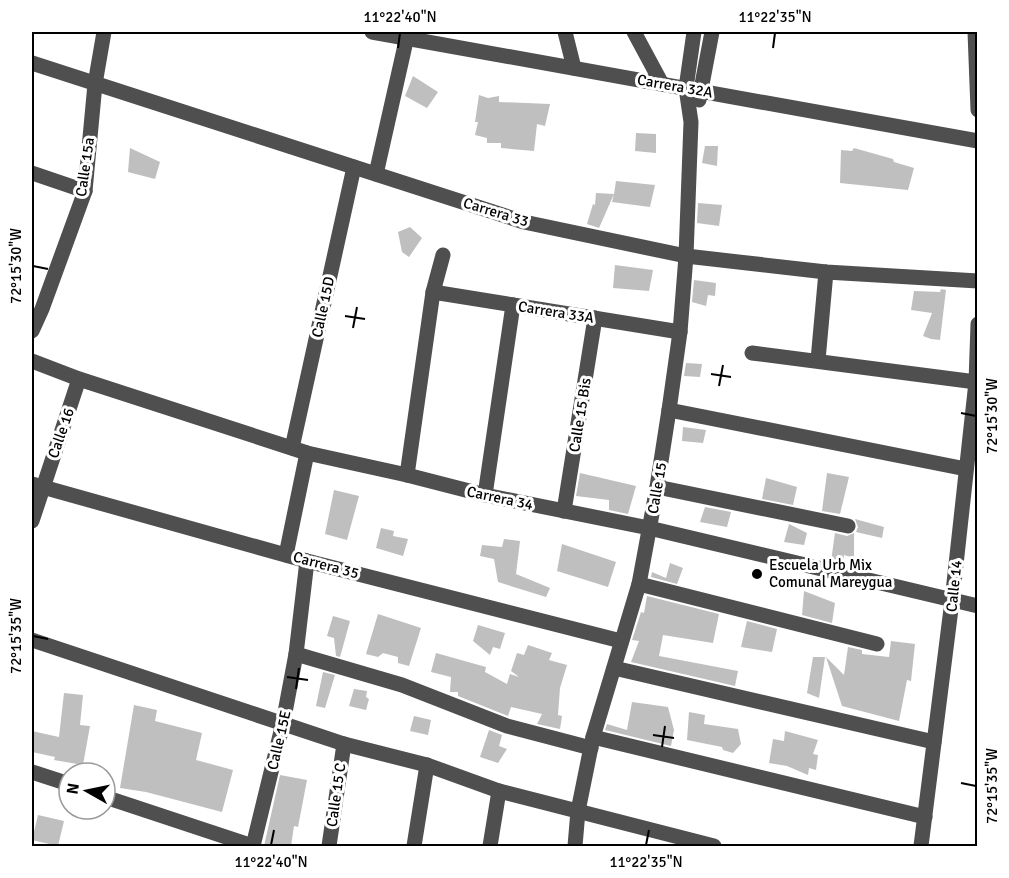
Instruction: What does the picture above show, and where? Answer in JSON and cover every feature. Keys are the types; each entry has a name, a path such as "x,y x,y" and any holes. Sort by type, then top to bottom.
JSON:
{"street":[{"name":"Calle 15a","path":"32,331 85,191 95,84 104,32"},
{"name":"Carrera 32A","path":"372,32 407,35 574,68 978,141"},
{"path":"566,32 574,68"},
{"path":"634,32 662,84"},
{"name":"Calle 15","path":"575,846 578,811 592,742 639,584 669,410 680,332 687,256 691,122 686,88 694,32"},
{"name":"Calle 15","path":"691,122 702,91 712,32"},
{"path":"975,32 978,110"},
{"path":"376,174 407,35"},
{"name":"Carrera 33","path":"32,63 524,222 687,256 826,272 978,281"},
{"name":"Calle 15D","path":"286,555 300,450 354,167"},
{"path":"32,173 85,191"},
{"path":"407,475 433,292 443,255"},
{"path":"818,360 826,272"},
{"name":"Carrera 33A","path":"433,292 680,332"},
{"path":"485,495 513,305"},
{"name":"Calle 15 Bis","path":"564,511 595,318"},
{"name":"Calle 14","path":"921,846 952,601 976,382 978,324"},
{"path":"752,353 976,382"},
{"name":"Carrera 34","path":"32,361 79,379 300,450 485,495 649,528 978,606"},
{"name":"Calle 16","path":"32,521 37,486 79,379"},
{"path":"669,410 966,469"},
{"name":"Carrera 35","path":"37,486 307,561 621,641"},
{"path":"657,487 848,526"},
{"name":"Calle 15E","path":"253,846 284,723 296,654 307,561"},
{"path":"639,584 878,644"},
{"path":"32,640 344,744 427,765 499,791 714,846"},
{"path":"296,654 402,686 507,726 592,742 925,818"},
{"path":"614,668 934,742"},
{"name":"Calle 15 C","path":"329,846 344,744"},
{"path":"414,846 427,765"},
{"path":"32,772 57,780"},
{"path":"490,846 499,791"},
{"path":"117,801 253,846"}],"building":[{"path":"413,76 438,92 427,108 405,96"},
{"path":"479,95 488,98 499,96 499,102 550,104 545,126 537,124 534,151 501,148 501,143 487,143 487,138 475,135"},
{"path":"636,133 656,134 656,153 635,151"},
{"path":"705,146 718,146 717,166 702,163"},
{"path":"130,148 160,162 155,179 128,172"},
{"path":"854,148 893,159 894,162 914,168 908,190 840,183 841,150 852,151"},
{"path":"616,181 655,185 650,207 612,202"},
{"path":"596,193 614,194 599,228 587,224 593,204 595,205"},
{"path":"698,203 722,205 719,226 697,223"},
{"path":"410,227 422,238 409,257 402,252 398,232"},
{"path":"615,265 653,270 649,291 613,288"},
{"path":"694,280 716,283 715,296 708,295 706,306 692,302"},
{"path":"941,289 946,290 940,340 923,336 932,313 911,310 914,291 940,292"},
{"path":"686,363 702,364 700,377 684,376"},
{"path":"683,427 706,430 703,443 682,441"},
{"path":"580,473 636,486 628,514 609,510 609,500 576,496"},
{"path":"827,473 849,477 840,514 822,511"},
{"path":"766,478 797,487 793,505 762,499"},
{"path":"334,490 359,496 347,540 325,534"},
{"path":"705,507 731,512 727,527 700,522"},
{"path":"855,519 884,527 882,538 856,532 858,527"},
{"path":"789,524 807,533 804,545 784,542"},
{"path":"381,528 394,531 393,536 408,539 403,556 376,548"},
{"path":"835,533 847,536 854,533 854,558 844,555 843,564 831,561"},
{"path":"504,539 520,541 516,574 550,588 546,597 498,582 494,559 480,556 482,545 502,547"},
{"path":"562,544 616,562 608,587 557,571"},
{"path":"670,563 683,568 677,584 651,577 652,572 666,578"},
{"path":"804,591 835,603 832,623 802,615"},
{"path":"647,596 719,614 713,643 663,635 659,656 738,671 735,686 631,662 639,641 632,640 641,612 644,613"},
{"path":"378,614 421,628 409,666 398,663 398,657 383,653 378,657 366,654"},
{"path":"333,616 350,621 340,657 336,656 334,638 327,636"},
{"path":"747,621 777,629 772,652 741,647"},
{"path":"478,625 505,633 500,649 493,647 490,655 473,641"},
{"path":"891,641 915,644 911,681 907,680 899,721 842,706 826,657 844,675 848,647 862,650 862,654 889,657"},
{"path":"528,645 552,653 549,660 567,665 560,688 558,715 562,716 560,729 537,724 542,714 511,707 508,716 458,696 458,692 450,692 451,677 431,672 436,653 486,667 485,672 507,684 510,674 519,677 511,671 517,653 524,655"},
{"path":"813,657 825,657 819,698 807,693"},
{"path":"323,672 335,675 325,708 316,706"},
{"path":"354,689 367,691 366,697 369,699 366,710 349,706"},
{"path":"64,693 83,695 80,725 90,726 84,761 54,760 55,757 32,752 32,731 59,737"},
{"path":"632,702 668,707 674,730 671,746 605,730 607,724 627,730"},
{"path":"134,705 157,710 155,721 202,733 196,760 233,770 222,812 146,792 120,788"},
{"path":"689,712 705,715 704,724 738,729 741,744 733,753 723,750 722,747 687,740"},
{"path":"414,716 431,720 428,735 410,731"},
{"path":"489,730 502,735 499,746 507,749 498,763 480,757"},
{"path":"785,731 818,740 813,754 818,755 816,770 809,768 808,775 787,766 769,763 773,739 784,741"},
{"path":"280,775 307,780 298,827 294,826 291,846 264,846"},
{"path":"38,815 64,821 58,846 32,840"}],"place":[{"name":"Escuela Urb Mix Comunal Mareygua","path":"757,574"}]}
